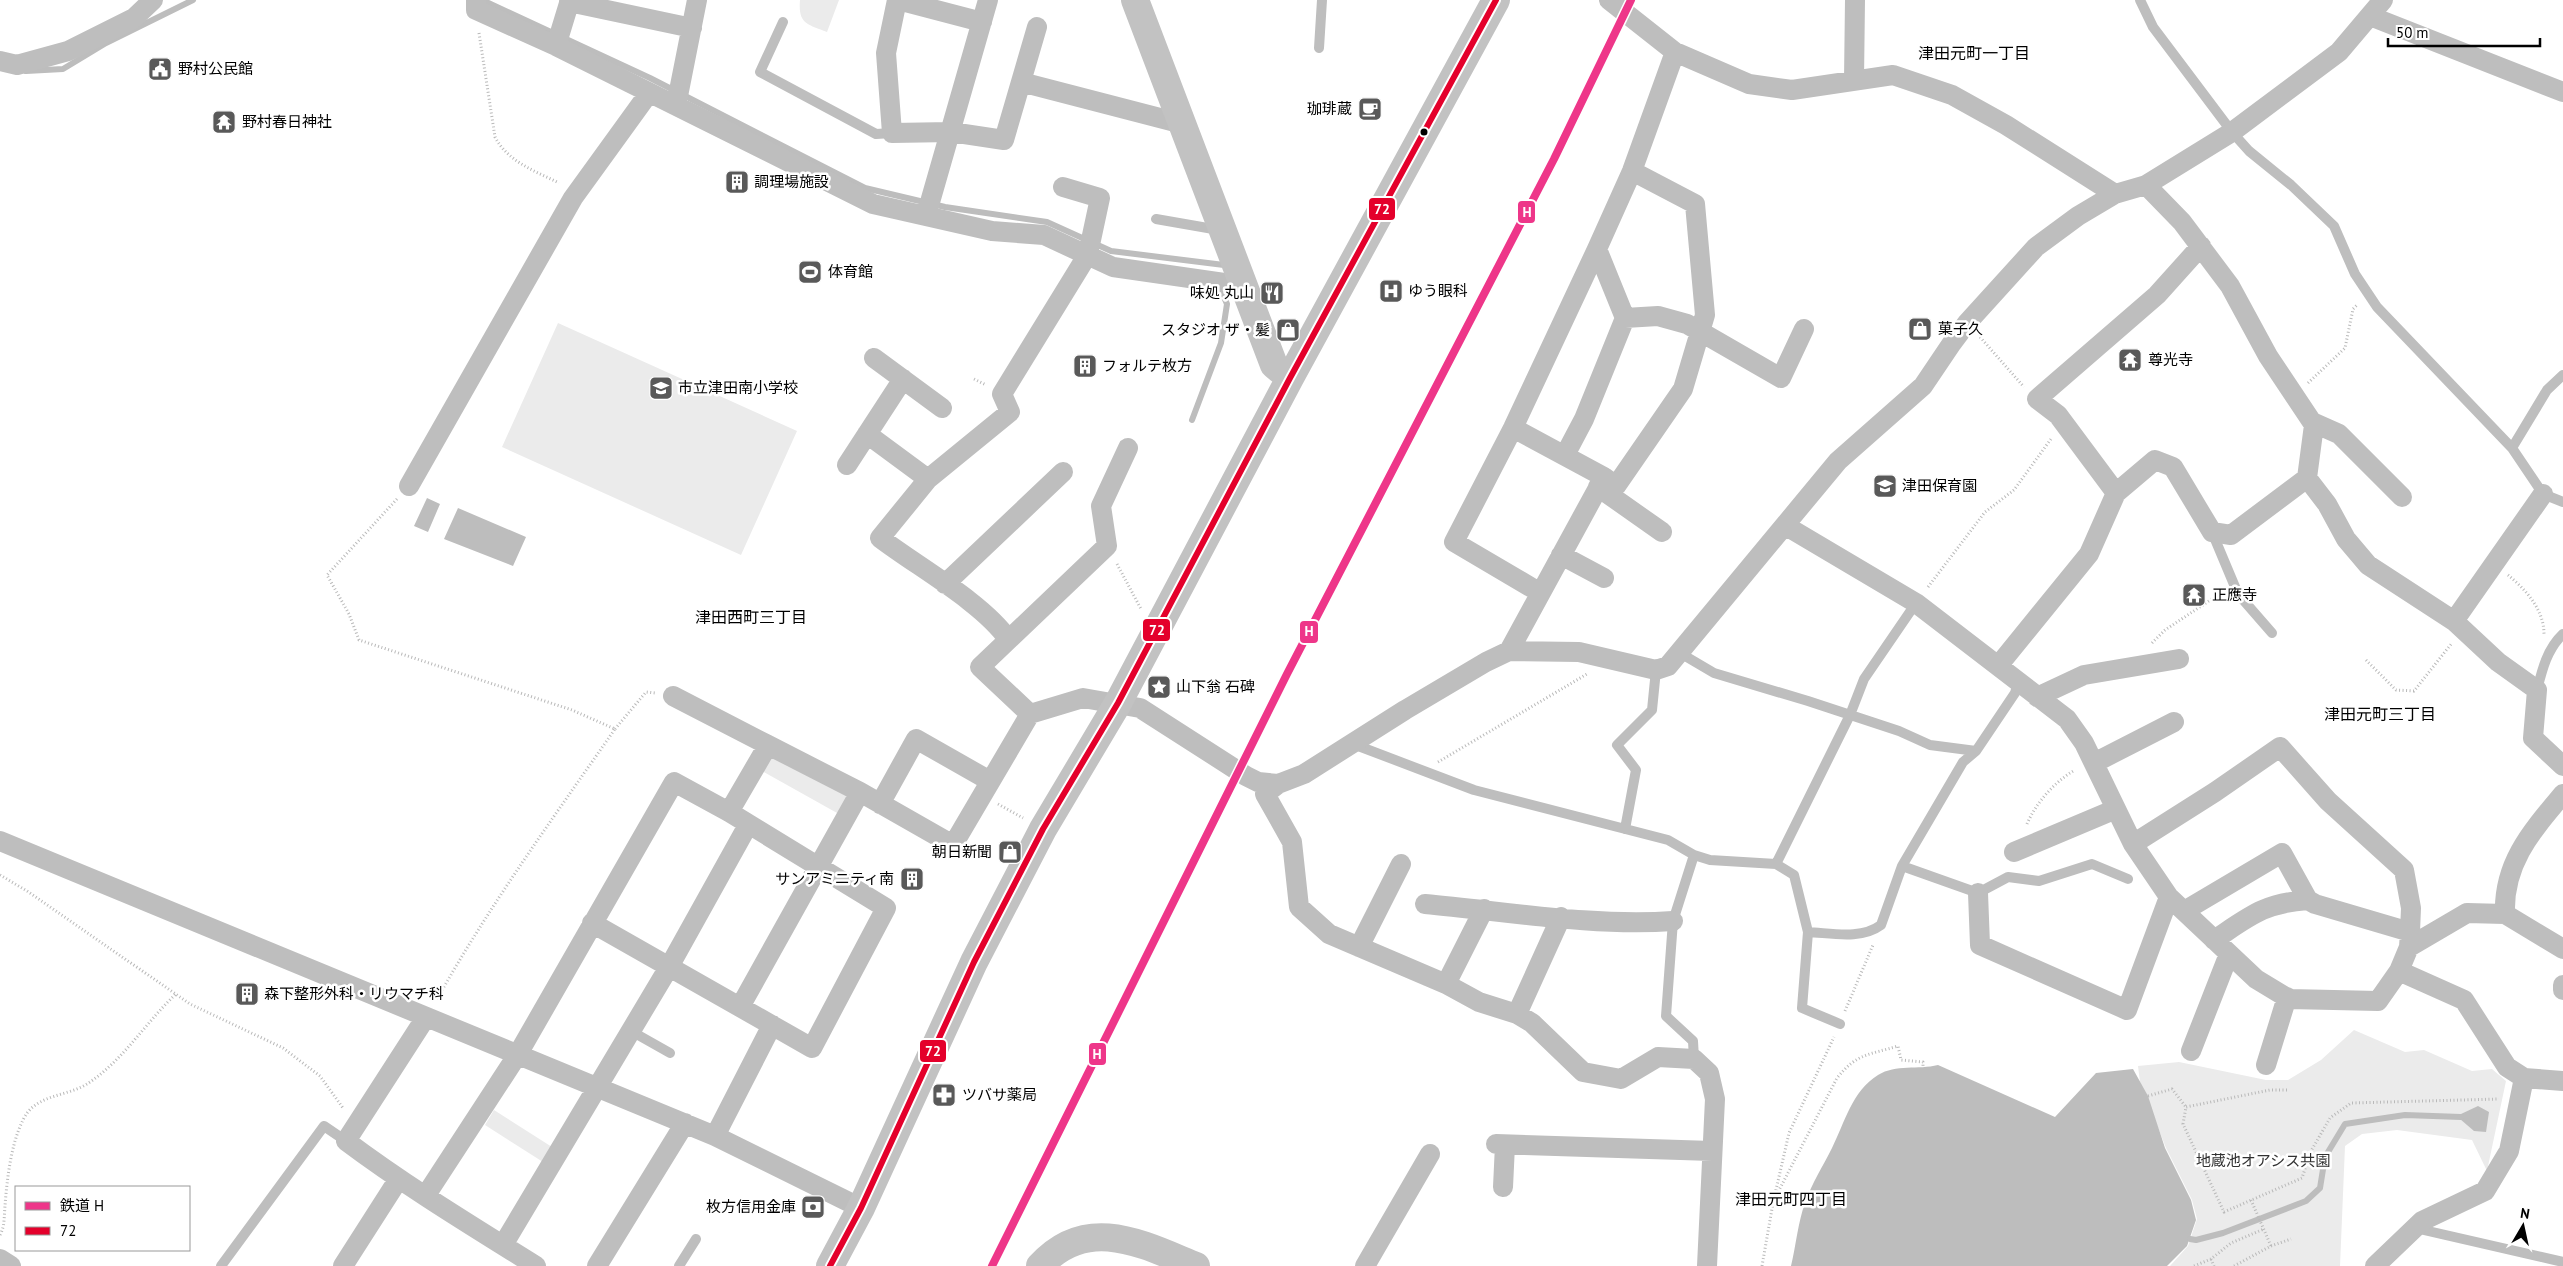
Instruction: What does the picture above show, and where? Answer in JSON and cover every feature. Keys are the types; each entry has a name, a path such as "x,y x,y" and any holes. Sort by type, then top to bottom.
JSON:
{"main road":[{"path":"1135,0 1274,366 1290,378"},
{"path":"830,1266 861,1208 974,962 1043,829 1118,703 1290,378 1496,0"},
{"path":"1040,1266 1061,1247 1078,1240 1101,1236 1122,1238 1196,1266"}],"street":[{"path":"0,61 17,65 68,51 134,18 153,0"},
{"path":"678,96 697,0"},
{"path":"982,22 897,0 886,53 892,133 951,132 1004,140 1037,27"},
{"path":"927,212 988,0"},
{"path":"1854,80 1855,0"},
{"path":"1707,1266 1715,1099 1709,1074 1694,1059 1658,1057 1621,1079 1583,1072 1532,1023 1517,1014 1479,1002 1446,984 1329,934 1300,907 1292,842 1265,794 1278,784 1304,774 1478,666 1509,651 1579,652 1656,670 1668,666 1838,461 1923,386 1967,323 2036,247 2078,216 2115,194 2146,185 2232,132 2339,52 2383,0"},
{"path":"558,38 569,1 692,28"},
{"path":"1611,1 1675,52 1749,84 1792,90 1893,75 1952,95 2006,125 2115,194"},
{"path":"476,4 558,38 649,93 678,96 873,204 927,212 992,231 1044,235 1090,242 1113,267 1245,286"},
{"path":"2370,16 2563,92"},
{"path":"1540,592 1454,542 1513,428 1597,249 1632,171 1675,52"},
{"path":"1021,82 1183,124"},
{"path":"409,486 577,193 649,93"},
{"path":"1601,482 1616,486 1683,389 1705,315 1695,204 1632,171"},
{"path":"2146,185 2182,222 2230,286 2268,356 2314,425 2307,478 2327,504 2346,539 2368,565 2459,625 2498,662 2537,690 2533,738 2563,766"},
{"path":"1008,640 999,626 945,584 880,538 928,479 1010,412 1002,394 1090,242 1100,198 1063,187"},
{"path":"2116,493 2063,422 2037,399 2157,295 2201,246"},
{"path":"1565,454 1584,419 1624,318 1597,249"},
{"path":"1624,318 1658,316 1687,324 1781,378 1804,329"},
{"path":"874,358 942,408"},
{"path":"846,465 903,379"},
{"path":"2312,422 2339,434 2402,497"},
{"path":"1513,428 1565,454 1662,532"},
{"path":"867,434 928,479"},
{"path":"1030,714 980,667 1107,546 1101,506 1128,448"},
{"path":"1998,666 2089,554 2116,493 2155,460 2174,467 2212,532 2231,535 2307,478"},
{"path":"945,584 1062,472"},
{"path":"1509,651 1601,482"},
{"path":"2459,625 2494,563 2543,494"},
{"path":"1786,526 1916,603 2067,719 2084,743 2134,844 2169,897 2256,979 2287,997 2378,1001 2400,971 2410,940 2410,908 2404,870 2328,801 2280,747 2215,792 2134,844"},
{"path":"1561,554 1604,578"},
{"path":"2037,697 2084,675 2179,659"},
{"path":"673,696 860,792 953,845 1030,714 1083,698 1140,708 1246,776 1258,782 1278,784"},
{"path":"2093,762 2174,722"},
{"path":"880,804 916,739 985,788"},
{"path":"729,812 768,746"},
{"path":"426,1195 518,1054 592,923 674,782 729,812 886,908 812,1048 592,923"},
{"path":"740,1007 860,792"},
{"path":"2505,914 2508,876 2530,834 2563,794"},
{"path":"2015,852 2116,809"},
{"path":"503,1245 669,967 748,825"},
{"path":"0,841 426,1018 685,1123 861,1208"},
{"path":"2184,911 2282,852 2308,900 2410,940 2467,914 2505,914 2563,949"},
{"path":"1359,947 1401,864"},
{"path":"1978,893 1980,945 2127,1010 2169,897"},
{"path":"2214,940 2254,913 2281,902 2308,900"},
{"path":"1425,904 1648,923 1673,921"},
{"path":"1446,984 1484,910"},
{"path":"1517,1014 1562,917"},
{"path":"2191,1051 2229,954"},
{"path":"2400,971 2464,1000 2507,1067 2524,1078 2563,1081"},
{"path":"2563,985 2563,990"},
{"path":"2266,1065 2287,997"},
{"path":"426,1018 351,1132 398,1180 426,1195 536,1266"},
{"path":"715,1136 772,1025"},
{"path":"2375,1266 2422,1222 2486,1191 2509,1151 2524,1078"},
{"path":"597,1266 685,1123"},
{"path":"1503,1187 1500,1145 1712,1151"},
{"path":"1365,1266 1430,1154"},
{"path":"343,1266 398,1180"},
{"path":"0,1259 11,1266"}],"lane":[{"path":"1319,48 1322,0"},
{"path":"2140,0 2153,27 2232,132 2250,151 2291,185 2334,226 2356,274 2377,307 2512,448 2543,494 2563,502"},
{"path":"783,22 760,72 876,134 892,133"},
{"path":"1156,219 1224,231"},
{"path":"2512,448 2547,390 2563,375"},
{"path":"2212,532 2238,594 2272,633"},
{"path":"1776,864 1850,715 1864,679 1916,603"},
{"path":"2537,690 2544,662 2553,645 2563,634"},
{"path":"1680,653 1714,673 1899,731 1930,745 1976,751"},
{"path":"1625,829 1636,770 1617,745 1652,710 1656,670"},
{"path":"1808,932 1854,934 1875,929 1881,924 1902,866 1963,762 1976,751 2015,693 2018,682"},
{"path":"1353,744 1474,790 1668,840 1694,855 1710,860 1776,864 1794,875 1808,932 1802,1008 1840,1024"},
{"path":"1694,855 1673,921 1666,1016 1692,1041 1694,1059"},
{"path":"1902,866 1978,893 2008,877 2039,881 2092,864 2128,879"},
{"path":"631,1031 670,1053"},
{"path":"220,1266 324,1126 351,1132"},
{"path":"2415,1228 2563,1262"},
{"path":"679,1266 696,1239"}],"path":[{"path":"476,4 496,137 501,148 512,159 577,193"},
{"path":"2294,395 2345,348 2353,308 2368,295"},
{"path":"1967,323 2025,390 2037,399"},
{"path":"1916,603 1985,512 2014,490 2063,422"},
{"path":"409,486 353,549 326,574 349,614 359,640 572,710 615,729"},
{"path":"1107,546 1154,634"},
{"path":"2494,563 2528,591 2544,627 2544,662"},
{"path":"2145,665 2152,642 2164,630 2234,584"},
{"path":"2366,660 2396,690 2414,691 2459,625"},
{"path":"1429,773 1440,759 1460,751 1501,723 1611,660"},
{"path":"426,1018 454,968 524,860 615,729 646,692 673,696"},
{"path":"2015,852 2034,806 2067,774 2093,762"},
{"path":"985,788 1043,829"},
{"path":"0,875 27,891 190,1004 283,1048 320,1076 351,1132"},
{"path":"1762,1266 1773,1203 1789,1132 1840,1024 1881,924"},
{"path":"0,1235 4,1229 5,1205 15,1143 23,1118 39,1101 76,1090 104,1073 142,1032 159,1010 176,994"},
{"path":"1773,1203 1837,1078 1846,1067 1863,1054 1898,1046 1901,1060 1923,1062 1923,1067"},
{"path":"2148,1096 2172,1089 2186,1107 2183,1124 2224,1212 2302,1178 2311,1151 2330,1118 2351,1103 2488,1098 2502,1100"},
{"path":"2186,1107 2270,1090 2287,1090"},
{"path":"2251,1200 2271,1246"},
{"path":"2194,1266 2210,1259 2231,1243 2264,1229"},
{"path":"2234,1266 2271,1246 2291,1239"},
{"path":"2210,1259 2214,1266"}],"green space":[{"path":"800,0 839,0 827,32 809,25 802,19"},
{"path":"558,323 797,431 741,555 502,447"},
{"path":"768,745 860,792 846,818 755,767"},
{"name":"地蔵池オアシス共園","path":"2354,1030 2405,1052 2424,1050 2472,1071 2492,1069 2506,1081 2487,1171 2472,1140 2397,1130 2362,1134 2345,1146 2340,1266 2170,1266 2188,1246 2197,1219 2192,1200 2166,1148 2140,1082 2138,1066 2179,1062 2266,1080 2288,1080 2321,1060"},
{"path":"494,1110 552,1147 543,1162 485,1125"}],"shaded area":[{"path":"427,498 440,504 428,532 414,526"},
{"path":"458,508 526,537 513,566 444,539"},
{"path":"1938,1065 2055,1117 2096,1073 2133,1069 2148,1096 2165,1148 2191,1200 2196,1220 2187,1246 2167,1266 1791,1266 1801,1218 1808,1196 1855,1098 1869,1082 1885,1072 1900,1068"},
{"path":"2478,1106 2489,1112 2486,1132 2474,1131 2460,1119 2461,1114"}],"waterway":[{"path":"26,71 63,69 106,43 193,0"},
{"path":"482,0 650,78 865,188 945,207 1047,222 1111,251 1224,265"},
{"path":"1192,420 1221,343 1227,304 1221,290"},
{"path":"2190,1239 2196,1240 2223,1233 2306,1201 2320,1188 2325,1157 2345,1124 2405,1115 2461,1117"}],"rail line":[{"name":"H","path":"992,1266 1287,674 1554,159 1631,0"}],"transit line":[{"name":"72","path":"830,1266 861,1208 974,962 1043,829 1118,703 1290,378 1496,0"}],"place":[{"name":"野村公民館","path":"160,69"},
{"name":"珈琲蔵","path":"1370,109"},
{"name":"野村春日神社","path":"224,122"},
{"name":"調理場施設","path":"737,182"},
{"name":"体育館","path":"810,272"},
{"name":"ゆう眼科","path":"1391,291"},
{"name":"味処 丸山","path":"1272,293"},
{"name":"菓子久","path":"1920,329"},
{"name":"スタジオ ザ・髪","path":"1288,330"},
{"name":"尊光寺","path":"2130,360"},
{"name":"フォルテ枚方","path":"1085,366"},
{"name":"市立津田南小学校","path":"661,388"},
{"name":"津田保育園","path":"1885,486"},
{"name":"正應寺","path":"2194,595"},
{"name":"山下翁 石碑","path":"1159,687"},
{"name":"朝日新聞","path":"1010,852"},
{"name":"サンアミニティ南","path":"912,879"},
{"name":"森下整形外科・リウマチ科","path":"247,994"},
{"name":"ツバサ薬局","path":"944,1095"},
{"name":"枚方信用金庫","path":"813,1207"}],"district":[{"name":"津田元町一丁目","path":"1974,53"},
{"name":"津田西町三丁目","path":"751,617"},
{"name":"津田元町三丁目","path":"2380,714"},
{"name":"津田元町四丁目","path":"1791,1199"}]}
